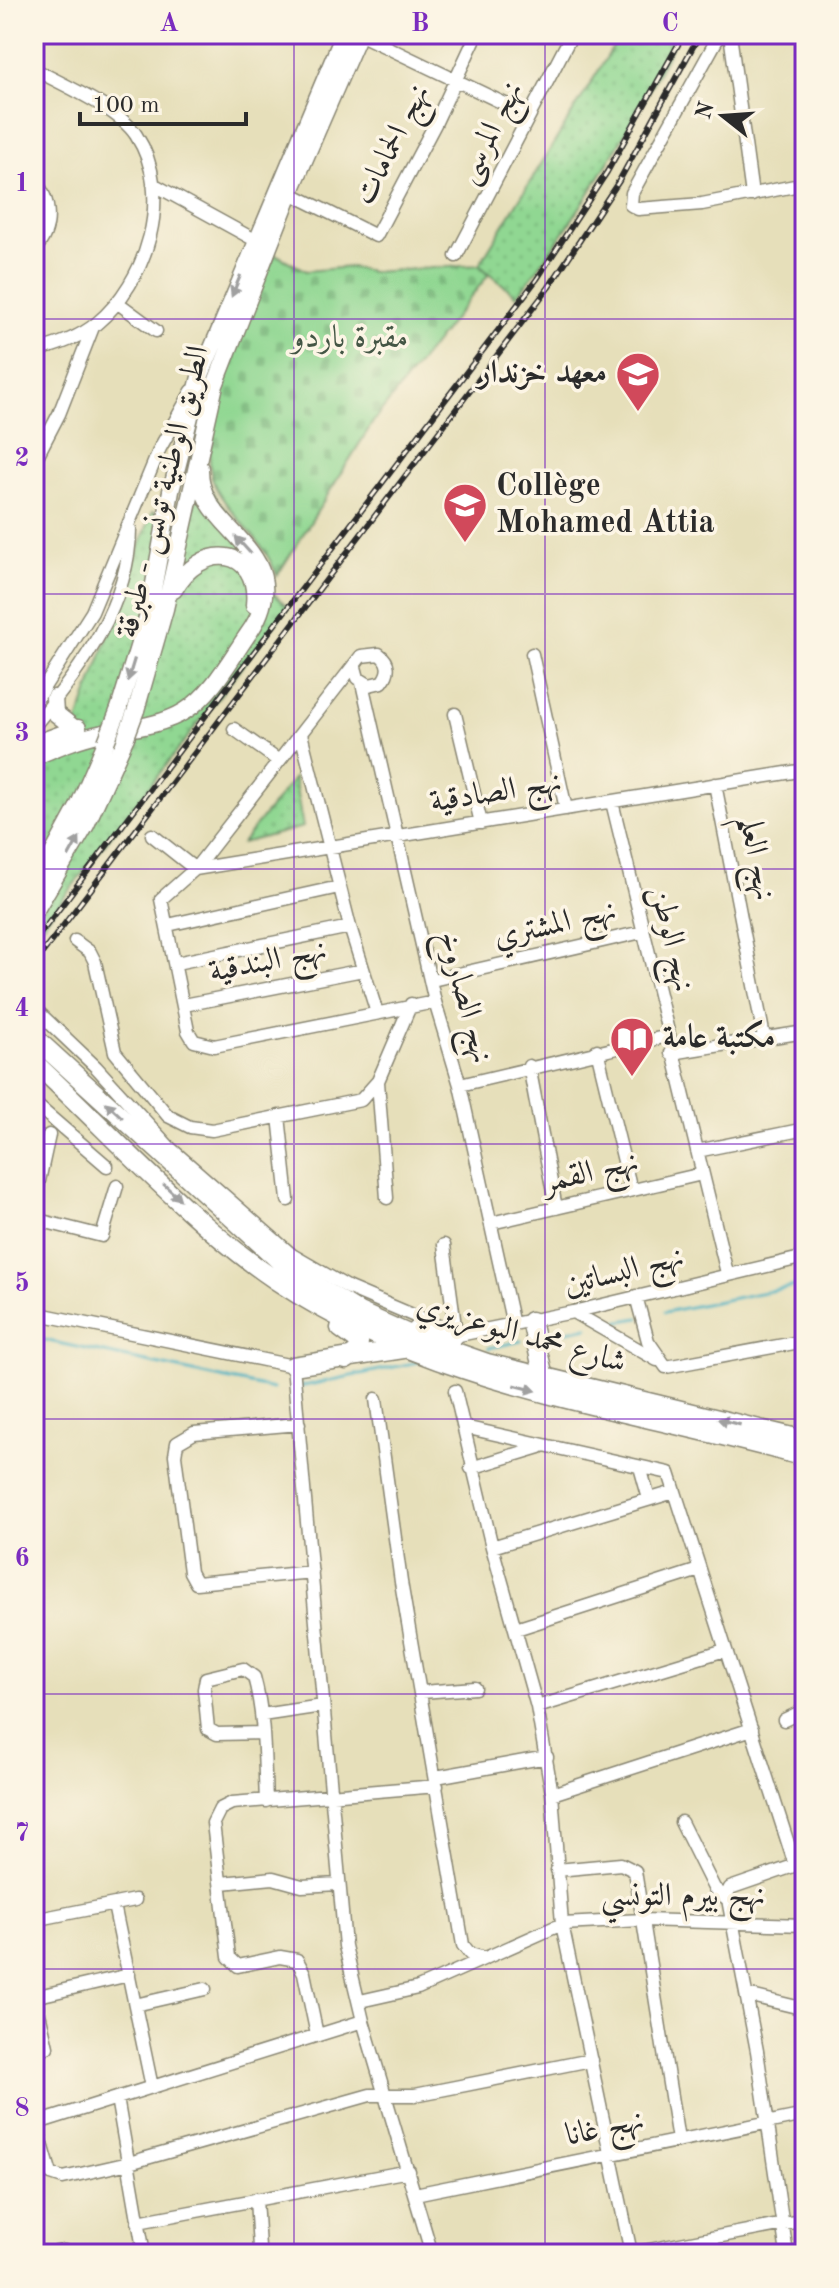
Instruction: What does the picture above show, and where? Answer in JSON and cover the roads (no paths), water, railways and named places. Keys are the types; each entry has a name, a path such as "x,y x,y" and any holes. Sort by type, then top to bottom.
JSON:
{"highway":[{"name":"شارع محمد البوعزيزي","path":"34,1037 286,1267 359,1312 437,1346 803,1448"},
{"name":"شارع محمد البوعزيزي","path":"34,1062 199,1216 277,1281 403,1349 490,1379 803,1448"},
{"path":"277,1281 357,1339 358,1352 346,1360"},
{"path":"359,1312 420,1331 457,1334"},
{"path":"522,1323 544,1377"},
{"path":"293,1366 403,1349"}],"main road":[{"name":"الطريق الوطنية تونس - طبرقة","path":"34,913 86,825 126,737 128,709 171,491 200,377 344,34"},
{"name":"الطريق الوطنية تونس - طبرقة","path":"34,888 78,807 106,742 128,709 165,609 200,440 225,356 290,193 359,34"},
{"path":"34,757 66,742 154,723 183,712 207,691 255,624 265,595 264,580 249,550 221,522 206,498 200,482 200,440"},
{"path":"34,744 74,728 151,717 189,698 249,619 255,594 253,581 240,563 227,557 204,558 182,574 165,609"},
{"path":"54,698 55,713 74,728"}],"street":[{"path":"359,34 528,115"},
{"name":"نهج الحمامات","path":"290,193 376,236 477,34"},
{"name":"نهج المرسى","path":"456,256 572,34"},
{"path":"720,34 629,200 638,209 702,204 805,184"},
{"path":"730,34 752,195"},
{"path":"34,69 121,118 137,136 153,184 153,227 148,248 118,303 93,327 34,351"},
{"path":"34,180 48,205 48,218 47,231 34,250"},
{"path":"153,184 255,240"},
{"path":"118,303 156,331"},
{"path":"34,462 59,414 93,327"},
{"path":"34,703 92,612 160,448 200,377"},
{"path":"34,726 78,667 105,623 125,571 130,517"},
{"path":"112,566 125,571"},
{"path":"355,667 362,683 382,682 388,664 373,652 361,656 195,869 161,899 188,1031 202,1045 435,1002"},
{"path":"532,654 566,809"},
{"path":"64,656 78,667"},
{"name":"نهج الصاروخ","path":"362,683 435,1002 460,1085 491,1223 522,1323"},
{"path":"455,714 481,823"},
{"path":"234,729 279,761"},
{"path":"301,734 339,887 377,1013"},
{"name":"نهج الصادقية","path":"195,869 805,770"},
{"name":"نهج العلم","path":"715,784 764,1037"},
{"name":"نهج الوطن","path":"612,802 727,1273"},
{"path":"152,835 195,869"},
{"name":"نهج البندقية","path":"168,925 339,887"},
{"path":"176,963 350,927"},
{"name":"نهج المشتري","path":"432,980 642,932"},
{"path":"75,941 90,952 95,962 115,1052 168,1116 190,1127 212,1130 361,1100 378,1081 411,1004"},
{"name":"نهج البندقية","path":"184,1005 363,970"},
{"path":"34,1008 96,1067 170,1148 292,1255 349,1288 457,1334"},
{"path":"671,1053 805,1032"},
{"path":"460,1085 529,1066 668,1036"},
{"path":"597,1050 631,1190"},
{"path":"529,1066 556,1208"},
{"path":"378,1081 387,1198"},
{"path":"34,1103 107,1166"},
{"path":"279,1116 288,1200"},
{"path":"697,1151 805,1129"},
{"path":"34,1204 49,1135"},
{"name":"نهج القمر","path":"491,1223 702,1174"},
{"path":"34,1219 102,1236 117,1186"},
{"path":"444,1245 457,1334"},
{"name":"نهج البساتين","path":"457,1334 573,1312 727,1273 805,1257"},
{"path":"636,1296 648,1341 663,1364"},
{"path":"573,1312 663,1364 676,1367 805,1341"},
{"path":"34,1313 293,1366 329,1795 345,1946 363,2021 432,2254"},
{"path":"455,1391 471,1468 537,1707 552,1794 562,1924 613,2155 629,2254 805,2220"},
{"path":"376,1399 401,1582 437,1782 449,1876 463,1945 470,1954 481,1957"},
{"path":"299,1424 194,1433 177,1443 175,1455 190,1572 196,1583 312,1572"},
{"path":"464,1427 669,1473 725,1650 800,1864 730,1888 727,1899 747,1995 787,2254"},
{"path":"471,1468 543,1446"},
{"path":"640,1467 649,1499"},
{"path":"492,1547 674,1492"},
{"path":"516,1629 699,1570"},
{"path":"537,1707 725,1650"},
{"path":"263,1733 217,1734 208,1729 206,1678 237,1669 249,1671 254,1677 262,1715 263,1733 266,1801"},
{"path":"422,1692 475,1688"},
{"path":"262,1715 322,1706"},
{"path":"784,1720 805,1710"},
{"path":"552,1794 752,1729"},
{"path":"317,2035 304,1973 297,1960 280,1957 249,1965 233,1964 227,1948 213,1823 215,1816 232,1803 437,1782 547,1757"},
{"path":"681,1822 714,1888 727,1899"},
{"path":"557,1870 621,1864 632,1867 678,2140"},
{"path":"222,1883 273,1878 302,1886 338,1884"},
{"path":"34,1920 135,1900"},
{"path":"114,1905 152,2087"},
{"name":"نهج بيرم التونسي","path":"360,2001 418,1988 481,1957 562,1924 643,1920 805,1925"},
{"path":"47,2047 35,1996 129,1975"},
{"path":"135,2005 205,1989"},
{"path":"747,1995 805,2009"},
{"path":"363,2021 35,2124 54,2177 129,2163 354,2098 385,2094 415,2095 591,2060"},
{"path":"117,2098 144,2254"},
{"name":"نهج غانا","path":"415,2194 805,2115"},
{"path":"138,2222 409,2171"},
{"path":"256,2199 259,2248 256,2254"},
{"path":"44,2254 64,2251"}],"waterway":[{"path":"665,1312 805,1284"},
{"path":"603,1324 639,1318"},
{"path":"541,1336 588,1327"},
{"path":"34,1338 273,1389"},
{"path":"489,1348 521,1341"},
{"path":"299,1387 418,1362"}],"railway":[{"path":"34,942 537,279 607,172 684,34"},
{"path":"34,964 549,287 619,181 700,34"}],"place":[{"name":"معهد خزندار","path":"638,413"},
{"name":"Collège Mohamed Attia","path":"465,544"},
{"name":"مكتبة عامة","path":"632,1078"}],"park label":[{"name":"مقبرة باردو","path":"350,339"}]}
